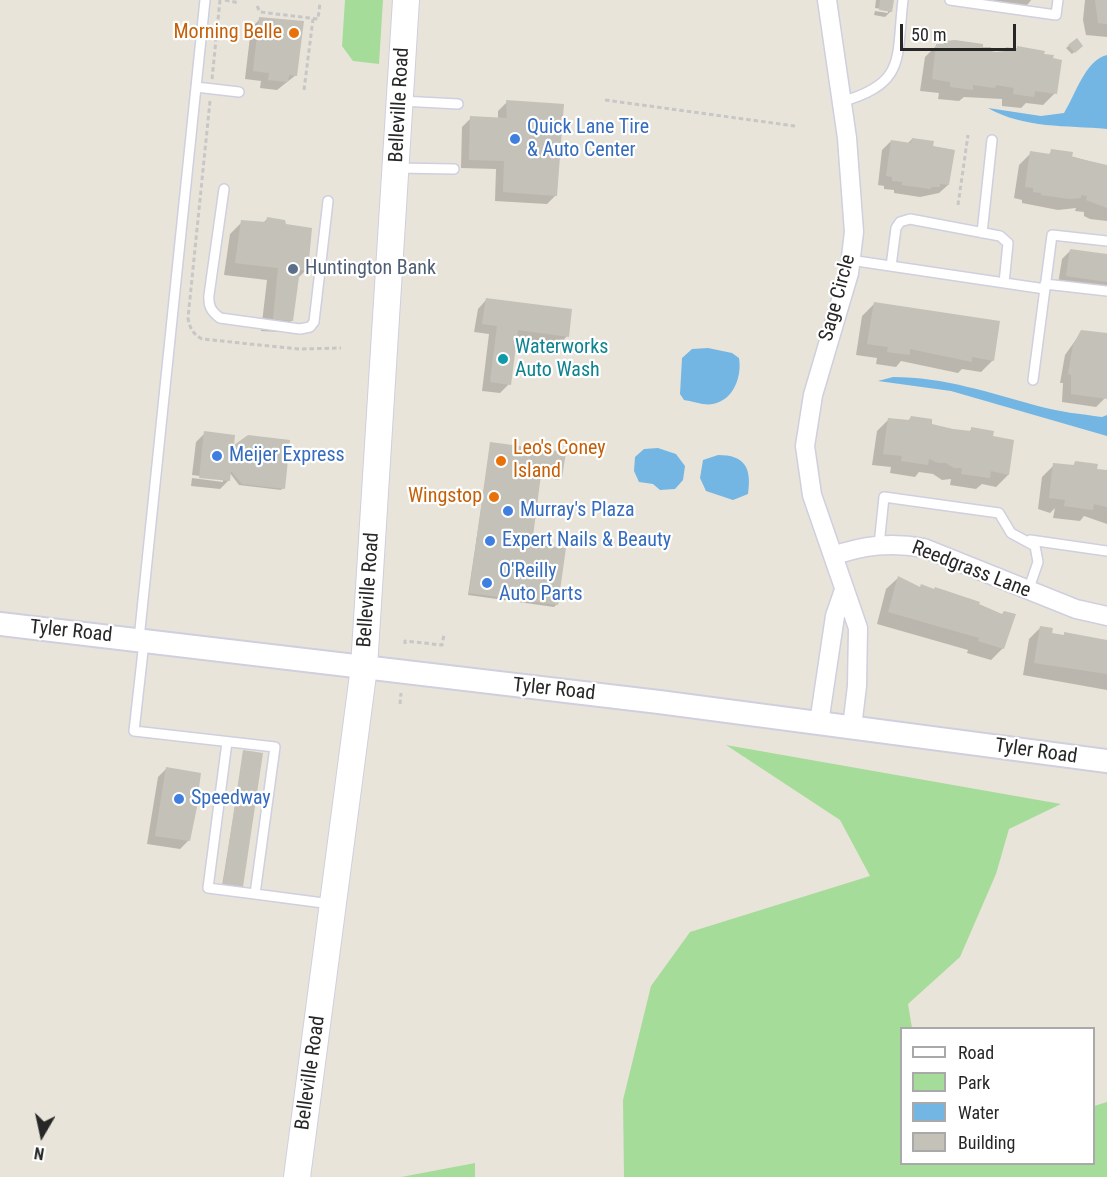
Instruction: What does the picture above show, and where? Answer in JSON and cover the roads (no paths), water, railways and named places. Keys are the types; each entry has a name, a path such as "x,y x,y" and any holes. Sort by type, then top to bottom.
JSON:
{"main road":[{"name":"Belleville Road","path":"297,1177 364,667 406,0"}],"street":[{"name":"Sage Circle","path":"827,0 842,102 854,232 850,260 813,395 804,446 812,495 858,628 857,686 852,727"},
{"name":"Reedgrass Lane","path":"833,556 852,549 879,545 901,544 924,548 1076,609 1107,616"},
{"path":"819,723 835,616 844,590"},
{"name":"Tyler Road","path":"0,624 142,639 1107,761"}],"lane":[{"path":"205,0 134,731 275,747 255,894"},
{"path":"842,102 867,95 886,82 896,62 903,0"},
{"path":"950,0 1056,15 1058,0"},
{"path":"196,87 239,92"},
{"path":"401,101 458,104"},
{"path":"982,232 992,140"},
{"path":"396,168 454,169"},
{"path":"224,189 208,304 211,310 220,318 300,329 310,327 314,321 328,201"},
{"path":"891,266 896,228 900,222 910,219 1000,236 1008,243 1004,283"},
{"path":"1033,380 1052,235 1107,241"},
{"path":"850,260 1004,283 1107,291"},
{"path":"879,545 884,497 999,513 1011,533 1035,546 1038,562 1028,591"},
{"path":"1024,540 1107,551"},
{"path":"227,742 208,888 334,904"}],"water":[{"path":"1107,55 1107,129 1031,123 1016,120 988,108 1041,116 1064,113 1087,71 1099,58"},
{"path":"708,348 732,353 739,358 738,379 735,386 726,398 713,404 684,400 680,394 682,358 692,349"},
{"path":"893,377 949,383 1062,411 1102,417 1107,415 1107,436 951,391 878,381"},
{"path":"658,448 676,454 685,466 683,480 675,489 660,490 653,484 639,482 634,471 635,457 644,449"},
{"path":"718,455 735,457 745,465 749,477 748,494 733,500 706,491 700,478 703,460"}],"place":[{"name":"Morning Belle","path":"294,33"},
{"name":"Quick Lane Tire & Auto Center","path":"515,139"},
{"name":"Huntington Bank","path":"293,269"},
{"name":"Waterworks Auto Wash","path":"503,359"},
{"name":"Meijer Express","path":"217,456"},
{"name":"Leo's Coney Island","path":"501,461"},
{"name":"Wingstop","path":"494,497"},
{"name":"Murray's Plaza","path":"508,511"},
{"name":"Expert Nails & Beauty","path":"490,541"},
{"name":"O'Reilly Auto Parts","path":"487,583"},
{"name":"Speedway","path":"179,799"}]}
